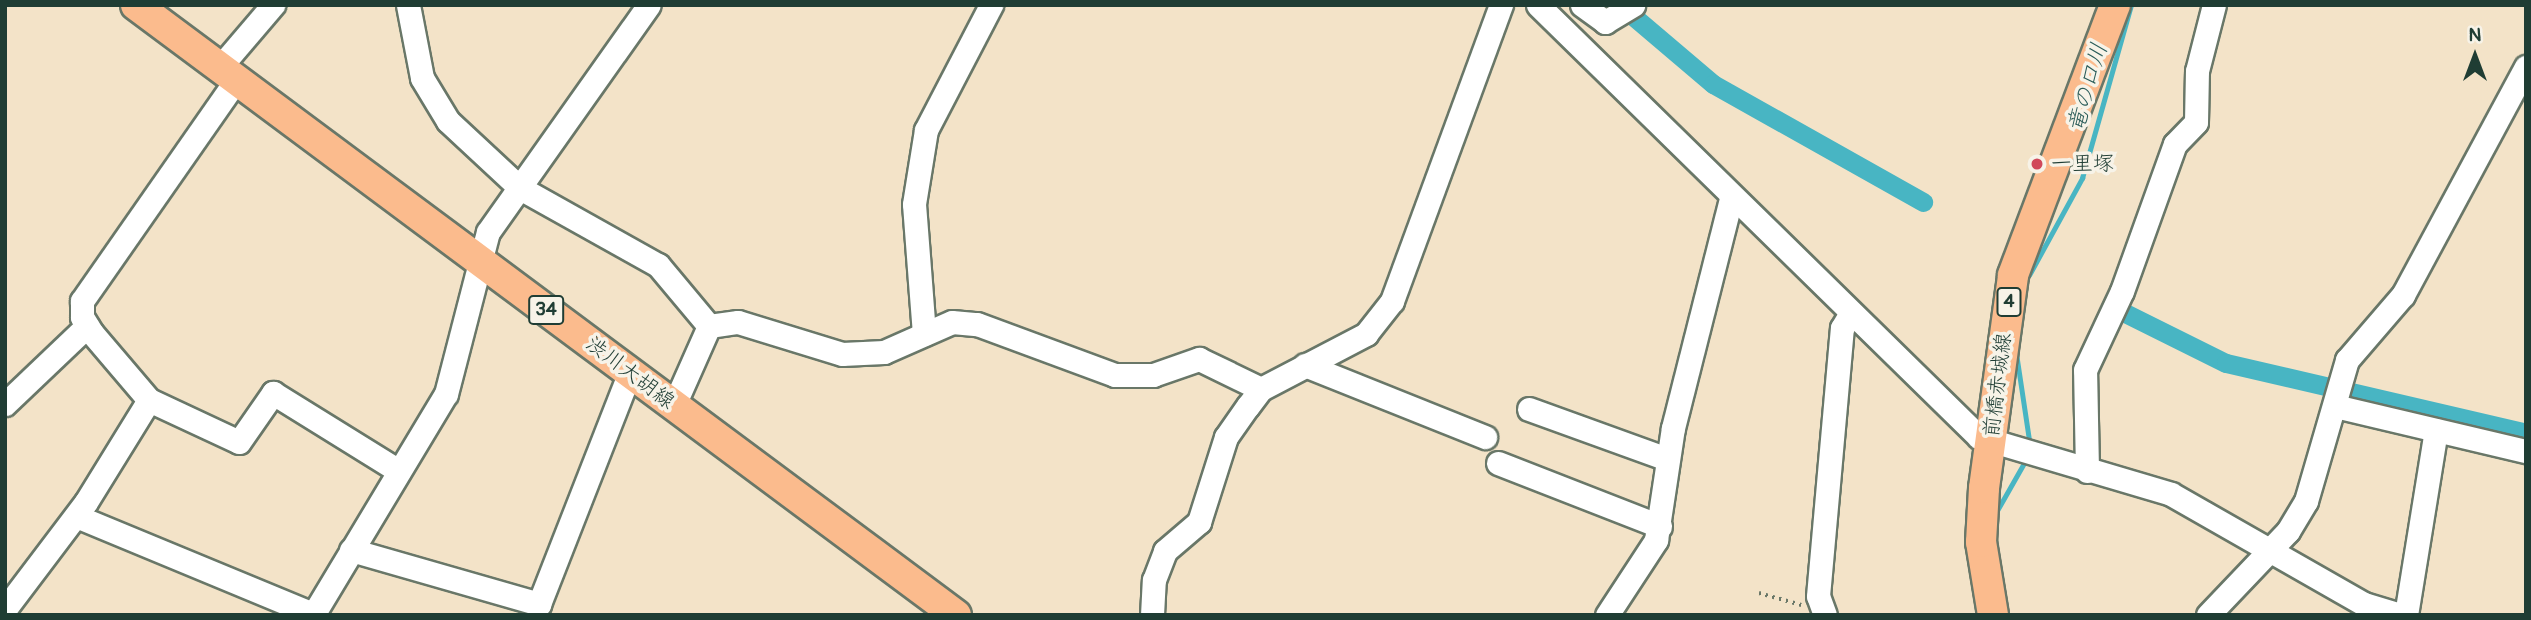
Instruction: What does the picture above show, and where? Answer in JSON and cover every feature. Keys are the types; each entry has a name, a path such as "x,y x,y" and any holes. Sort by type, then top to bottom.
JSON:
{"main road":[{"name":"渋川大胡線","path":"136,5 956,615"},
{"name":"前橋赤城線","path":"1993,615 1981,542 1990,443 2017,262 2115,5"}],"street":[{"path":"273,5 82,301 87,326 149,400 239,442 273,393 399,471"},
{"path":"408,5 430,96 520,188 658,265 709,326"},
{"path":"76,516 313,615 446,394 484,264 488,232 649,5"},
{"path":"924,334 914,204 926,130 991,5"},
{"path":"1152,615 1154,580 1166,551 1199,522 1226,438 1261,389 1366,334 1392,300 1501,5"},
{"path":"1538,5 1731,198 1990,443 2171,494 2275,548 2364,604 2400,615"},
{"path":"1582,5 1605,22 1626,12"},
{"path":"2087,471 2085,370 2122,290 2175,144 2196,122 2197,71 2214,5"},
{"path":"2208,615 2275,548 2306,501 2341,375 2357,345 2403,295 2526,68"},
{"path":"1607,615 1660,526 1667,459 1731,198"},
{"path":"1820,613 1842,328 1851,313"},
{"path":"709,326 738,322 842,354 884,352 952,322 977,324 1115,375 1153,375 1199,359 1261,389"},
{"path":"5,404 87,326"},
{"path":"674,405 709,326"},
{"path":"1305,365 1485,437"},
{"path":"351,550 539,604 630,372"},
{"path":"5,609 76,516 149,400"},
{"path":"2335,404 2526,451"},
{"path":"1529,408 1667,459"},
{"path":"2406,615 2435,430"},
{"path":"1497,463 1660,526"}],"path":[{"path":"1759,593 1820,613"}],"waterway":[{"path":"1620,5 1713,84 1923,202"},
{"name":"竜の口川","path":"2029,275 2082,178 2131,5"},
{"path":"2119,310 2226,363 2526,433"},
{"name":"竜の口川","path":"2016,353 2030,447"},
{"name":"竜の口川","path":"1995,514 2028,456"}],"place":[{"name":"一里塚","path":"2037,164"}]}
